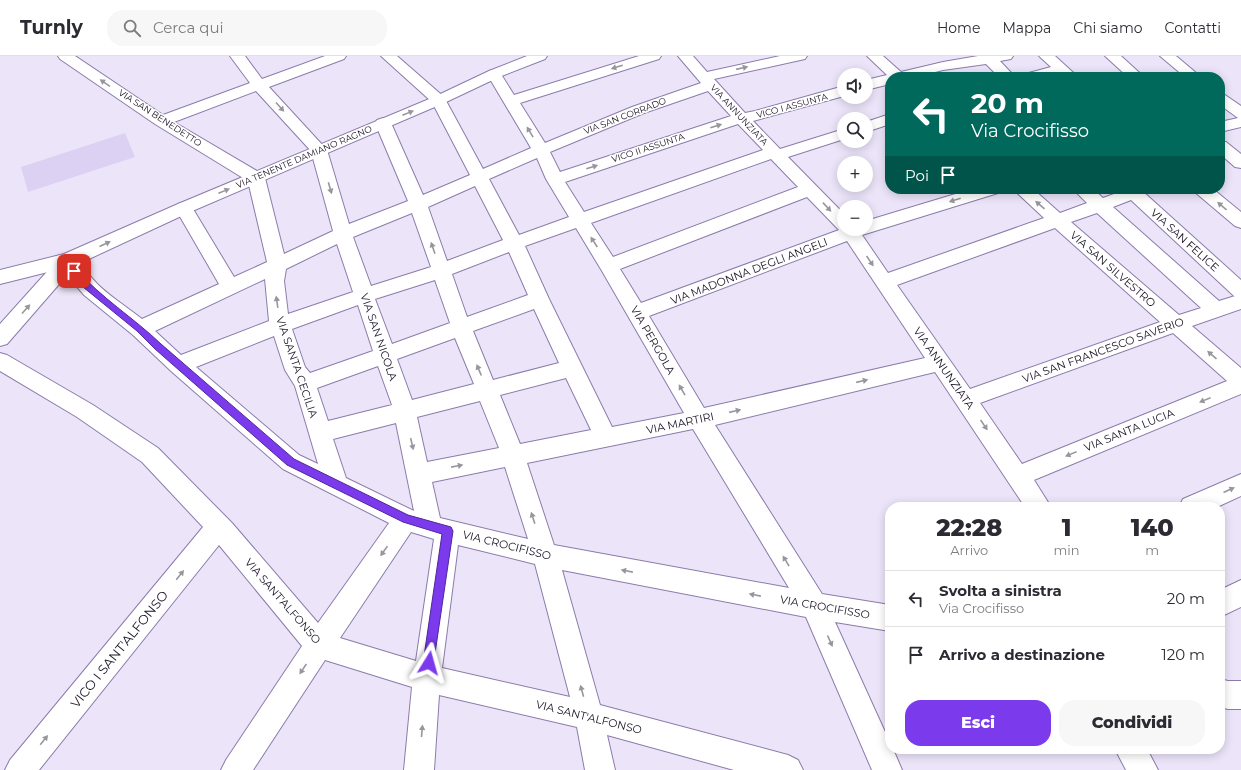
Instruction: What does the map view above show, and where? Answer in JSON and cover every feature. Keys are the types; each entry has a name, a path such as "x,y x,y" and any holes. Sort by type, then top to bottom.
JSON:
{"street":[{"name":"VIA SAN BENEDETTO","path":"66,56 161,121 256,178"},
{"path":"237,56 260,85 319,150"},
{"path":"161,121 339,56"},
{"path":"388,56 438,100 514,243 539,299 606,438"},
{"name":"VIA TENENTE DAMIANO RAGNO","path":"70,260 184,208 438,100 494,74 540,56"},
{"path":"510,101 654,56"},
{"name":"VIA ANNUNZIATA","path":"686,56 741,118 810,189 837,214"},
{"name":"VIA SAN CORRADO","path":"140,329 343,234 480,178 540,150 708,81 800,56"},
{"path":"874,56 892,72"},
{"path":"910,72 938,61 1006,56"},
{"path":"1046,56 1065,72"},
{"path":"1112,56 1131,72"},
{"path":"1168,56 1188,72"},
{"path":"987,57 1003,72"},
{"path":"938,61 950,72"},
{"name":"VIA PERGOLA","path":"494,74 699,419 814,606 887,770"},
{"path":"873,83 885,80"},
{"name":"VICO I ASSUNTA","path":"741,118 756,116 837,93"},
{"path":"1225,102 1241,114"},
{"name":"VICO II ASSUNTA","path":"555,179 741,118"},
{"path":"873,125 885,121"},
{"path":"1225,126 1241,122"},
{"path":"383,123 418,204 461,327 513,455 545,555 589,716 600,770"},
{"path":"178,365 280,325 365,295 441,271 580,220 776,153 837,136"},
{"name":"VIA SAN NICOLA","path":"319,150 343,234 405,412 428,525"},
{"path":"1225,150 1241,163"},
{"name":"VIA SANTA CECILIA","path":"256,178 277,264 274,281 280,325 296,370 305,384 336,484"},
{"path":"609,266 810,189"},
{"name":"VIA MADONNA DEGLI ANGELI","path":"873,223 975,194"},
{"name":"VIA SAN SILVESTRO","path":"1028,194 1241,381"},
{"path":"1088,194 1216,310"},
{"path":"884,282 1100,205 1124,194"},
{"name":"VIA SAN FELICE","path":"1134,194 1241,291"},
{"path":"1208,194 1241,222"},
{"path":"184,208 230,286"},
{"name":"VIA MADONNA DEGLI ANGELI","path":"638,314 837,236"},
{"name":"VIA ANNUNZIATA","path":"858,236 884,282 1036,502"},
{"path":"0,277 70,260"},
{"path":"0,338 70,260"},
{"name":"VIA CROCIFISSO","path":"70,260 74,271 86,285 140,329 178,365 291,462 428,525 545,555 814,606 885,617"},
{"path":"305,384 539,299"},
{"name":"VIA SAN FRANCESCO SAVERIO","path":"966,399 1241,302"},
{"name":"VIA SANT'ALFONSO","path":"0,361 85,411 150,455 219,527 319,645 427,678 589,716 788,770"},
{"name":"VIA MARTIRI","path":"418,474 699,419 939,363"},
{"path":"320,434 572,368"},
{"name":"VIA SANTA LUCIA","path":"1018,476 1241,385"},
{"path":"1202,502 1241,485"},
{"path":"236,770 319,645 428,525"},
{"path":"419,770 427,678 428,525"},
{"name":"VICO I SANT'ALFONSO","path":"20,770 219,527"},
{"path":"1225,601 1241,593"},
{"path":"1133,754 1143,770"}],"shaded area":[{"path":"125,133 135,157 28,192 21,167"}],"route":[{"path":"74,271 86,285 140,329 158,347 291,462 406,519 448,531 429,663"}]}
